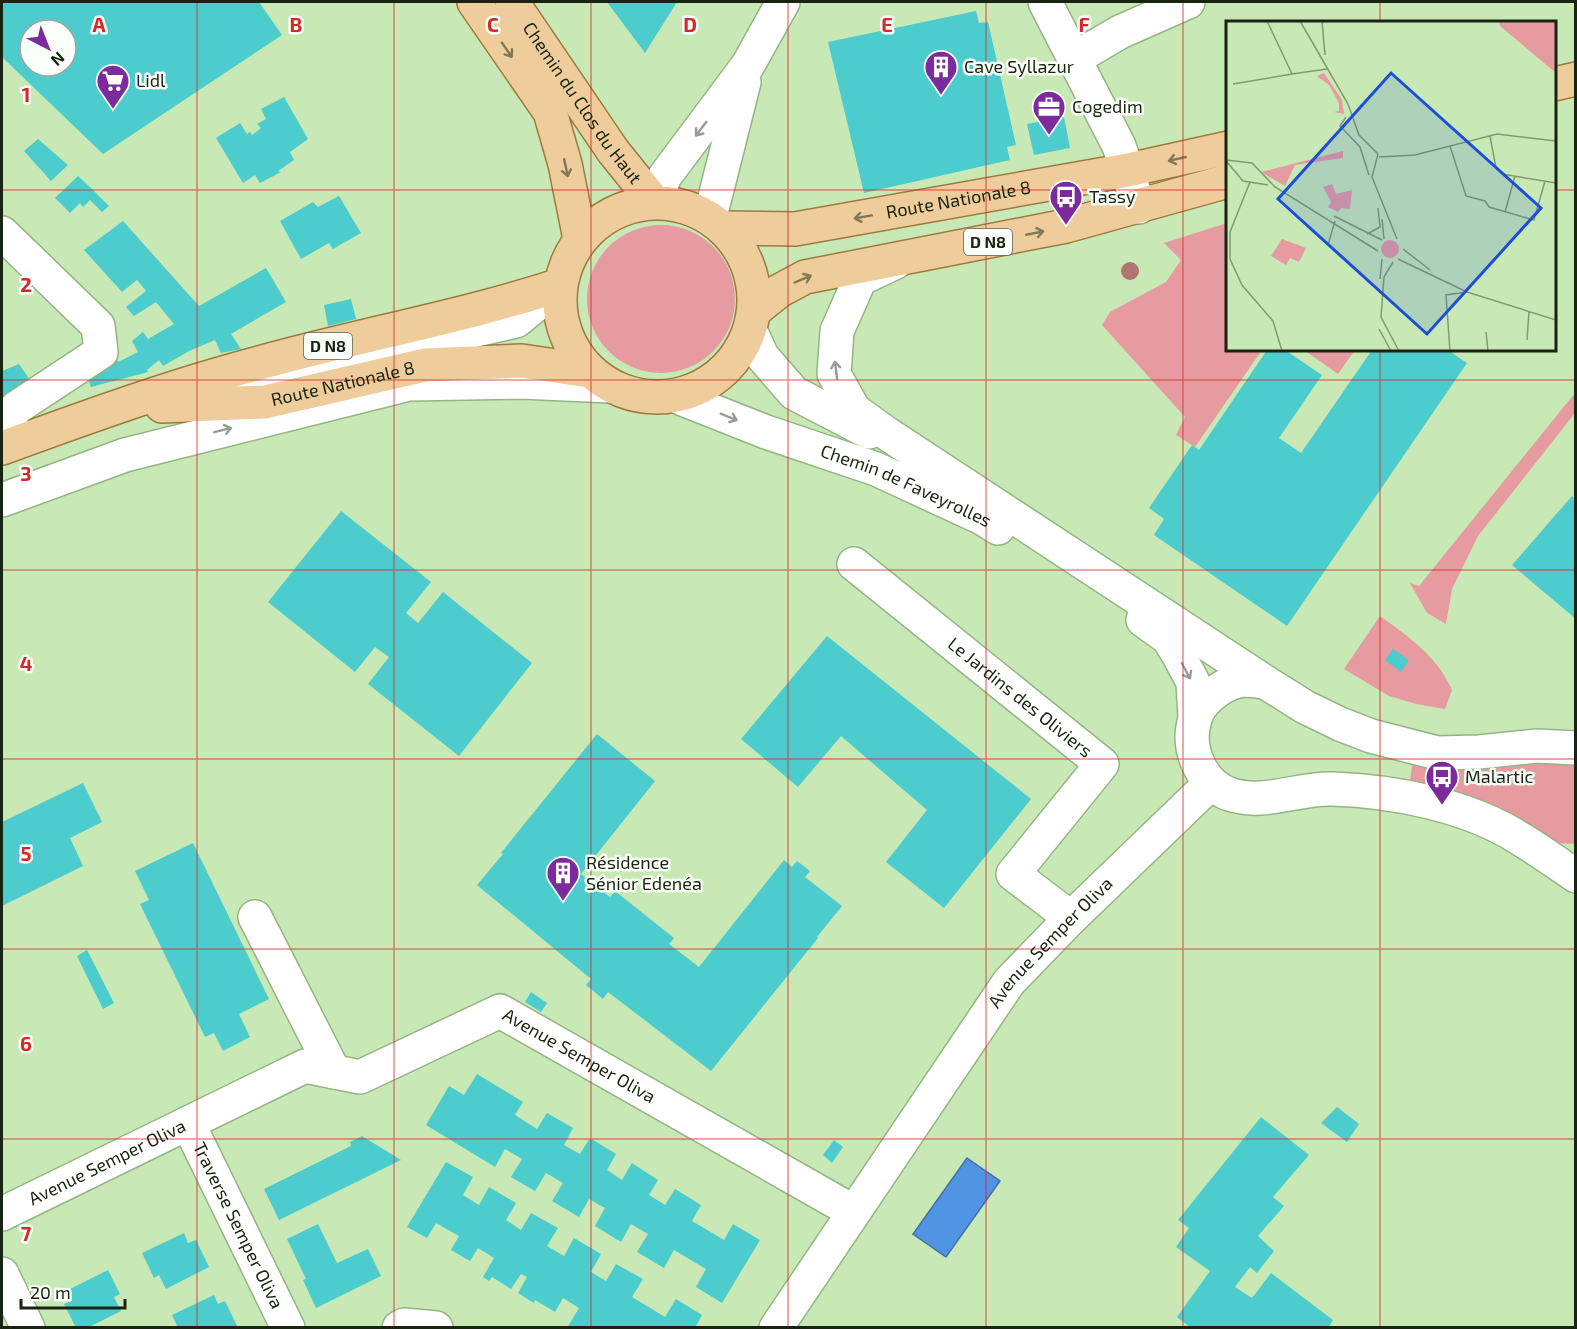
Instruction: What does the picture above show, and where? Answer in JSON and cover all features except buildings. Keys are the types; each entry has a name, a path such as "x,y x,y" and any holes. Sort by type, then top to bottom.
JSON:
{"main road":[{"name":"Chemin du Clos du Haut","path":"474,2 550,112 565,164 580,239"},
{"name":"Chemin du Clos du Haut","path":"512,2 613,151 654,202"},
{"path":"1556,84 1575,79"},
{"name":"Route Nationale 8","path":"717,223 795,229 1128,170 1226,148"},
{"name":"D N8","path":"752,321 779,291 805,277 1066,226 1226,181"},
{"path":"654,202 683,205 717,223 739,246 749,266 754,288 752,321 738,354 722,373 700,387 675,396 653,398 630,394 600,378 574,353 564,332 559,309 560,285 567,261 580,239 601,220 627,207 654,202"},
{"name":"Route Nationale 8","path":"2,448 97,413 252,364 509,302 560,285"},
{"name":"Route Nationale 8","path":"97,413 168,405 265,402 425,365 522,361 600,378"}],"street":[{"path":"654,202 665,176 748,65 783,2"},
{"path":"1045,2 1119,146 1138,207"},
{"path":"1074,59 1120,32 1188,2"},
{"path":"717,223 748,65"},
{"path":"2,233 98,326 101,352 16,408 2,430"},
{"name":"Chemin de Faveyrolles","path":"903,259 860,279 837,331 834,374 854,410 1265,682 1305,707 1340,724 1437,753 1479,752 1537,746 1575,748"},
{"name":"D N8","path":"125,455 270,377 516,321 560,285"},
{"name":"Chemin de Faveyrolles","path":"752,321 762,356 794,393 953,476"},
{"name":"D N8","path":"2,500 125,455 409,384 600,378"},
{"name":"Chemin de Faveyrolles","path":"675,396 766,432 876,469 982,518 1147,622 1168,638 1192,682 1195,718 1193,740 1196,761 1211,783"},
{"name":"Le Jardins des Oliviers","path":"854,564 1102,764 1013,874 1071,918"},
{"path":"1195,718 1204,703 1218,690 1238,681 1265,682"},
{"path":"1211,783 1227,793 1245,798 1266,799 1330,789 1395,794 1442,806 1476,818 1518,837 1568,866"},
{"name":"Avenue Semper Oliva","path":"776,1328 1010,982 1071,918 1211,783"},
{"path":"255,917 334,1072"},
{"name":"Avenue Semper Oliva","path":"2,1214 305,1066 360,1077 500,1011 854,1212"},
{"name":"Traverse Semper Oliva","path":"188,1123 288,1328"},
{"path":"2,1274 28,1328"},
{"path":"399,1328 404,1324 436,1328"}],"shaded area":[{"path":"1226,223 1226,351 1261,351 1195,447 1176,435 1185,417 1102,325 1110,312 1166,282 1181,260 1164,243"},
{"path":"661,225 689,231 713,247 729,271 735,299 729,327 713,351 689,367 661,373 633,367 609,351 593,327 587,299 593,271 609,247 633,231"},
{"path":"1305,351 1354,351 1338,374"},
{"path":"1575,393 1575,413 1478,536 1452,589 1446,624 1427,613 1410,583 1419,586"},
{"path":"1380,616 1412,640 1430,657 1446,678 1452,690 1445,709 1389,696 1344,669"},
{"path":"1413,759 1576,763 1575,844 1556,843 1409,788"}],"water":[{"path":"967,1158 1000,1181 946,1257 913,1234"}],"place":[{"name":"Cave Syllazur","path":"941,96"},
{"name":"Lidl","path":"113,110"},
{"name":"Cogedim","path":"1049,136"},
{"name":"Tassy","path":"1066,226"},
{"name":"Malartic","path":"1442,806"},
{"name":"Résidence Sénior Edenéa","path":"563,902"}]}
